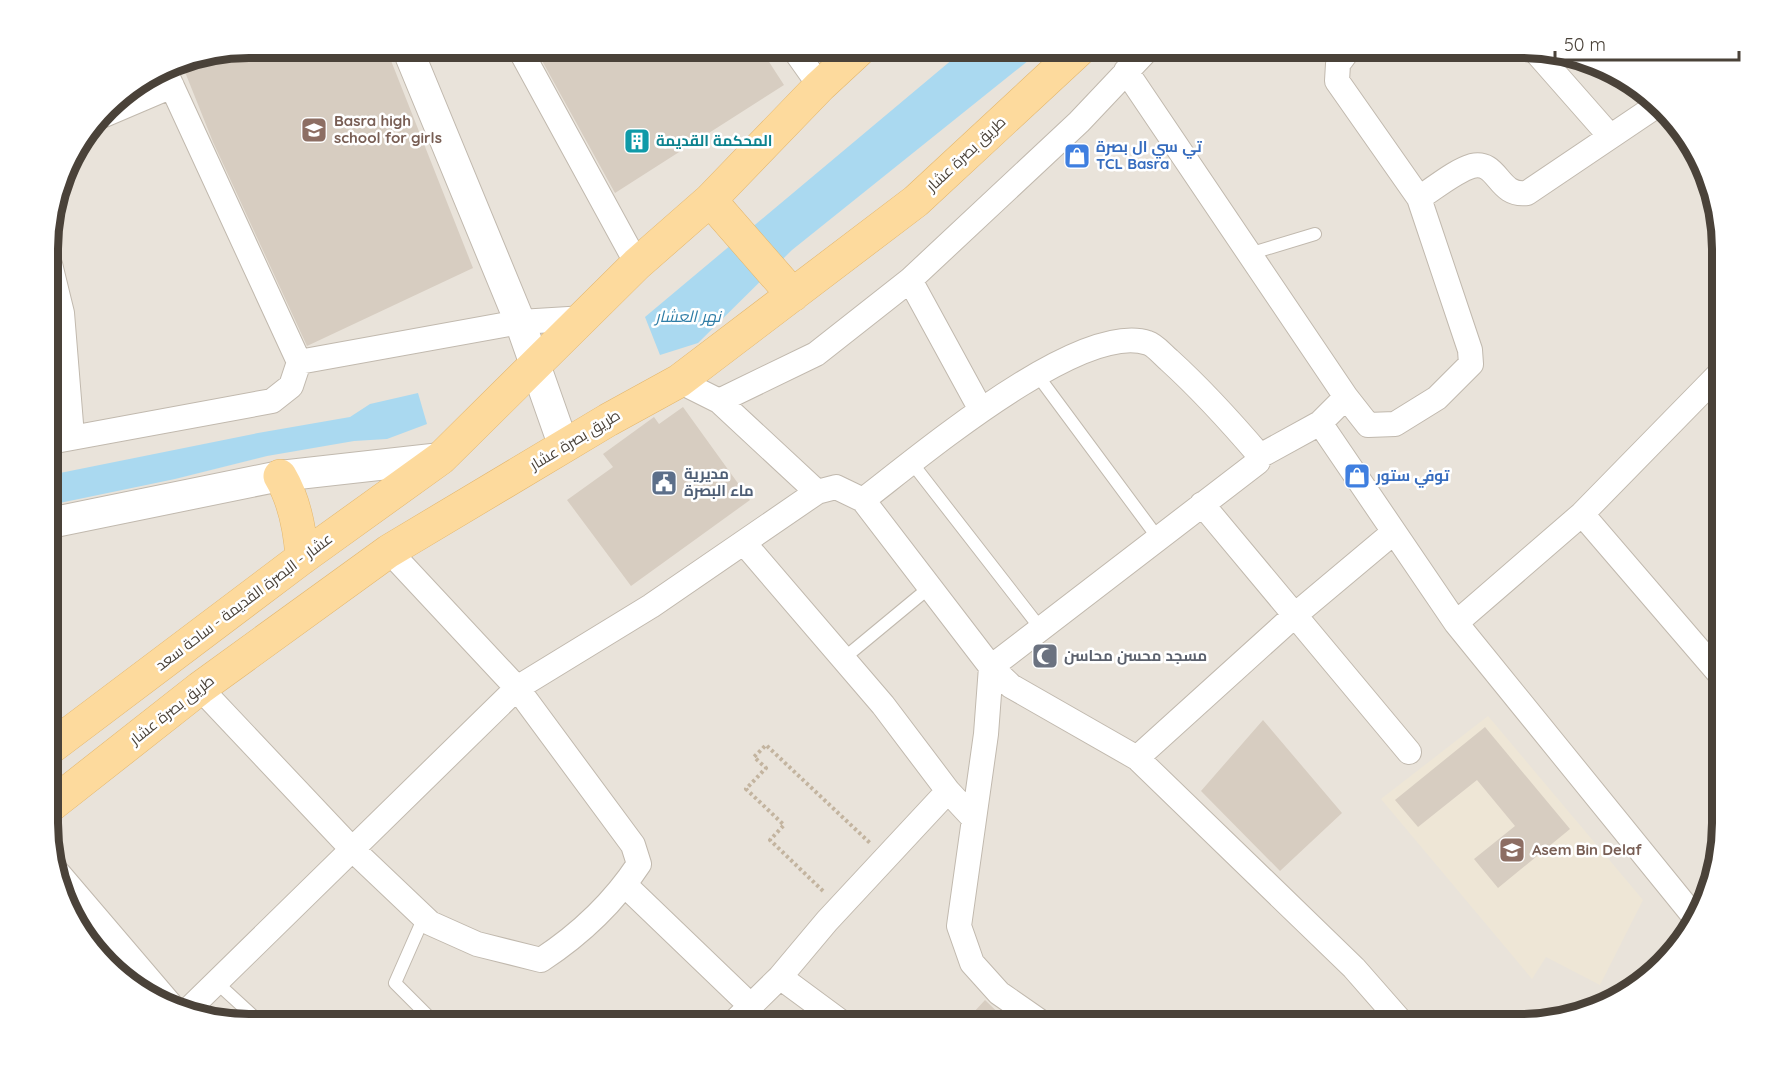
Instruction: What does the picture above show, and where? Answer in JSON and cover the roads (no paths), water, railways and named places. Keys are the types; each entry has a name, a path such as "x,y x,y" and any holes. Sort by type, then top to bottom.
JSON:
{"main road":[{"name":"عشار - البصرة القديمة - ساحة سعد","path":"59,741 302,558 441,458 637,264 718,210 820,86 849,59"},
{"name":"طريق بصرة عشار","path":"59,799 200,688 388,551 608,420 679,381 786,288 916,201 1069,59"},
{"path":"718,210 786,288"},
{"path":"280,476 290,493 301,536 302,558"}],"street":[{"path":"412,59 520,322 564,447"},
{"path":"525,59 637,264"},
{"path":"801,59 820,86"},
{"path":"719,400 816,354 910,280 1079,122 1138,59"},
{"path":"1126,71 1346,397 1368,425 1395,424 1437,398 1471,364 1470,350 1419,198 1337,81 1338,64 1342,59"},
{"path":"1543,60 1609,135"},
{"path":"59,390 61,439 272,401 291,386 299,362 168,77 136,96"},
{"path":"1419,198 1471,166 1482,165 1491,170 1507,190 1516,195 1527,193 1609,135 1650,110"},
{"path":"910,280 981,410"},
{"path":"59,302 62,314 59,353"},
{"path":"299,362 520,322 585,318"},
{"path":"863,500 981,410 1081,351 1116,340 1149,343 1206,393 1260,456"},
{"path":"679,381 719,400 817,492"},
{"path":"1456,623 1582,514 1712,381"},
{"path":"1029,1014 999,993 972,963 959,926 986,734 991,667 1258,462 1260,456 1320,423 1346,397"},
{"path":"1320,423 1456,623 1690,912"},
{"path":"59,521 280,476 441,458"},
{"path":"193,1005 517,687 651,606 817,492 836,487 863,500 991,667 1011,686 1137,758 1354,968 1394,1014"},
{"path":"1202,504 1409,752"},
{"path":"1582,514 1712,664"},
{"path":"1137,758 1295,615 1394,532"},
{"path":"744,543 883,705 948,791 974,819"},
{"path":"200,688 351,848 430,923 477,944 541,960 569,941 625,885 639,864 633,846 517,687 388,551"},
{"path":"743,1014 780,977 840,907 948,791"},
{"path":"625,885 751,1006"},
{"path":"70,886 159,992"},
{"path":"780,977 830,1014"}],"lane":[{"path":"1250,254 1315,234"},
{"path":"1038,376 1158,538"},
{"path":"912,463 1041,629"},
{"path":"843,659 930,587"},
{"path":"424,917 395,983 426,1014"},
{"path":"216,982 251,1014"}],"water":[{"name":"نهر العشار","path":"953,59 1030,59 792,250 698,343 660,355 645,317"},
{"path":"418,393 427,424 387,439 354,441 267,456 175,479 59,503 59,473 350,417 370,404"}],"place":[{"name":"Basra high school for girls","path":"314,130"},
{"name":"المحكمة القديمة","path":"637,141"},
{"name":"تي سي ال بصرة TCL Basra","path":"1077,156"},
{"name":"توفي ستور","path":"1357,476"},
{"name":"مديرية ماء البصرة","path":"664,483"},
{"name":"مسجد محسن محاسن","path":"1045,656"},
{"name":"Asem Bin Delaf","path":"1512,850"}]}
